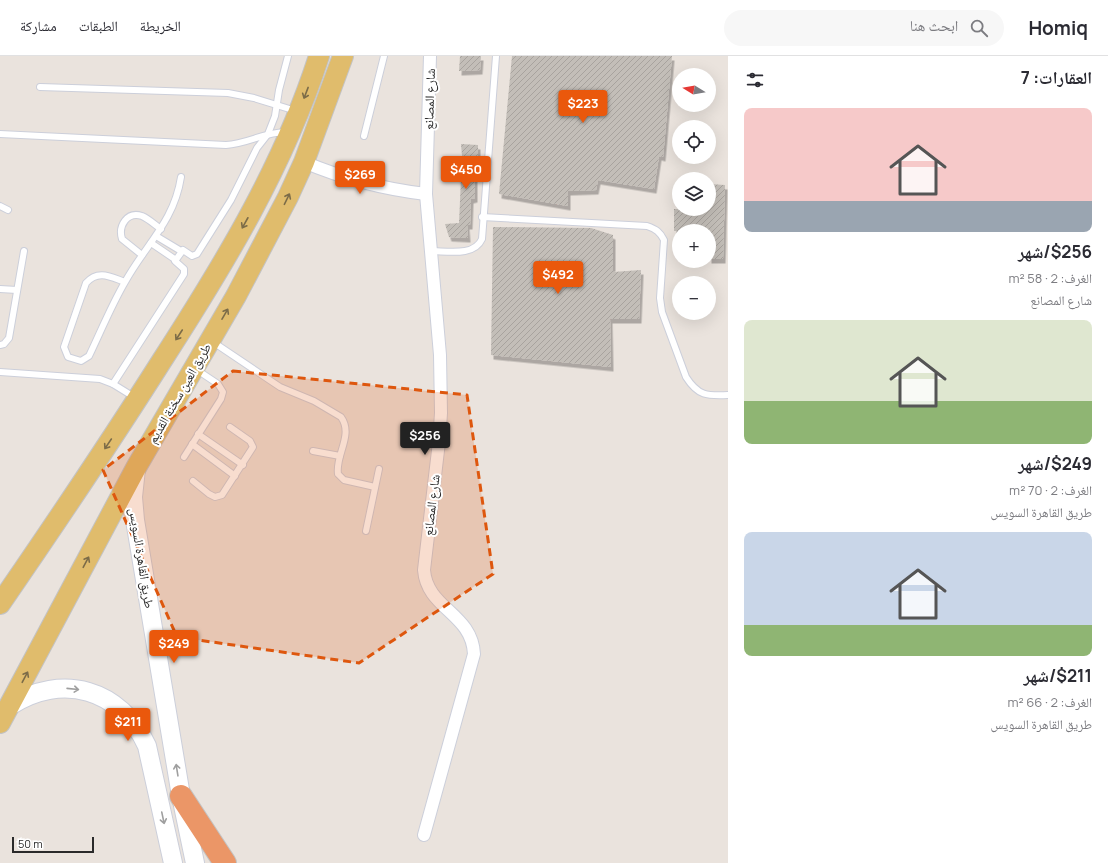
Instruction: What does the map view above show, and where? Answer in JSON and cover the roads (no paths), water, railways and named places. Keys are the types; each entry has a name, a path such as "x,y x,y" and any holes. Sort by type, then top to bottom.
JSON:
{"highway":[{"path":"181,796 225,863"}],"main road":[{"path":"0,604 138,399 212,282 253,209 290,132 319,56"},
{"name":"طريق العين سخنة القديم","path":"0,723 137,466 210,340 272,227 304,162 343,56"},
{"name":"طريق القاهرة السويس","path":"137,466 133,497 135,520 181,796 195,863"},
{"path":"10,706 30,694 65,688 77,689 100,696 120,708 136,726 147,746 173,863"}],"street":[{"name":"شارع المصانع","path":"424,835 474,654 470,635 465,627 453,612 433,596 424,577 424,563 439,442 440,413 440,355 426,194 430,56"},
{"path":"304,162 331,173 366,184 426,194"}],"lane":[{"path":"156,236 192,256 197,254 231,200 257,148 268,134 274,120 276,105 288,56"},
{"path":"364,136 384,56"},
{"path":"430,251 473,249 482,239 482,217 496,56"},
{"path":"40,87 240,95 298,112"},
{"path":"0,134 226,145 246,142 268,134 290,132"},
{"path":"125,282 104,274 94,276 86,283 64,347 68,357 81,360 89,356 125,282 161,229 175,204 181,177"},
{"path":"0,206 8,210"},
{"path":"142,255 122,239 121,234 123,223 127,219 137,215 143,216 161,229"},
{"path":"482,217 647,226 655,228 664,240 660,298 662,312 686,377 692,386 700,393 711,396 728,395"},
{"path":"113,384 184,273 183,268 175,262 176,260 151,243"},
{"path":"0,345 4,344 9,338 24,251"},
{"path":"176,260 181,251"},
{"path":"0,289 17,290"},
{"path":"210,340 280,387 310,399 340,417 346,426 346,431 337,471 341,479 375,487"},
{"path":"184,457 223,392 218,384 194,368"},
{"path":"0,372 100,380 113,384 138,399"},
{"path":"193,481 209,494 216,497 222,495 236,476 253,450 253,445 230,427"},
{"path":"198,434 243,465"},
{"path":"192,444 236,476"},
{"path":"313,451 340,456"},
{"path":"366,530 379,469"}]}
